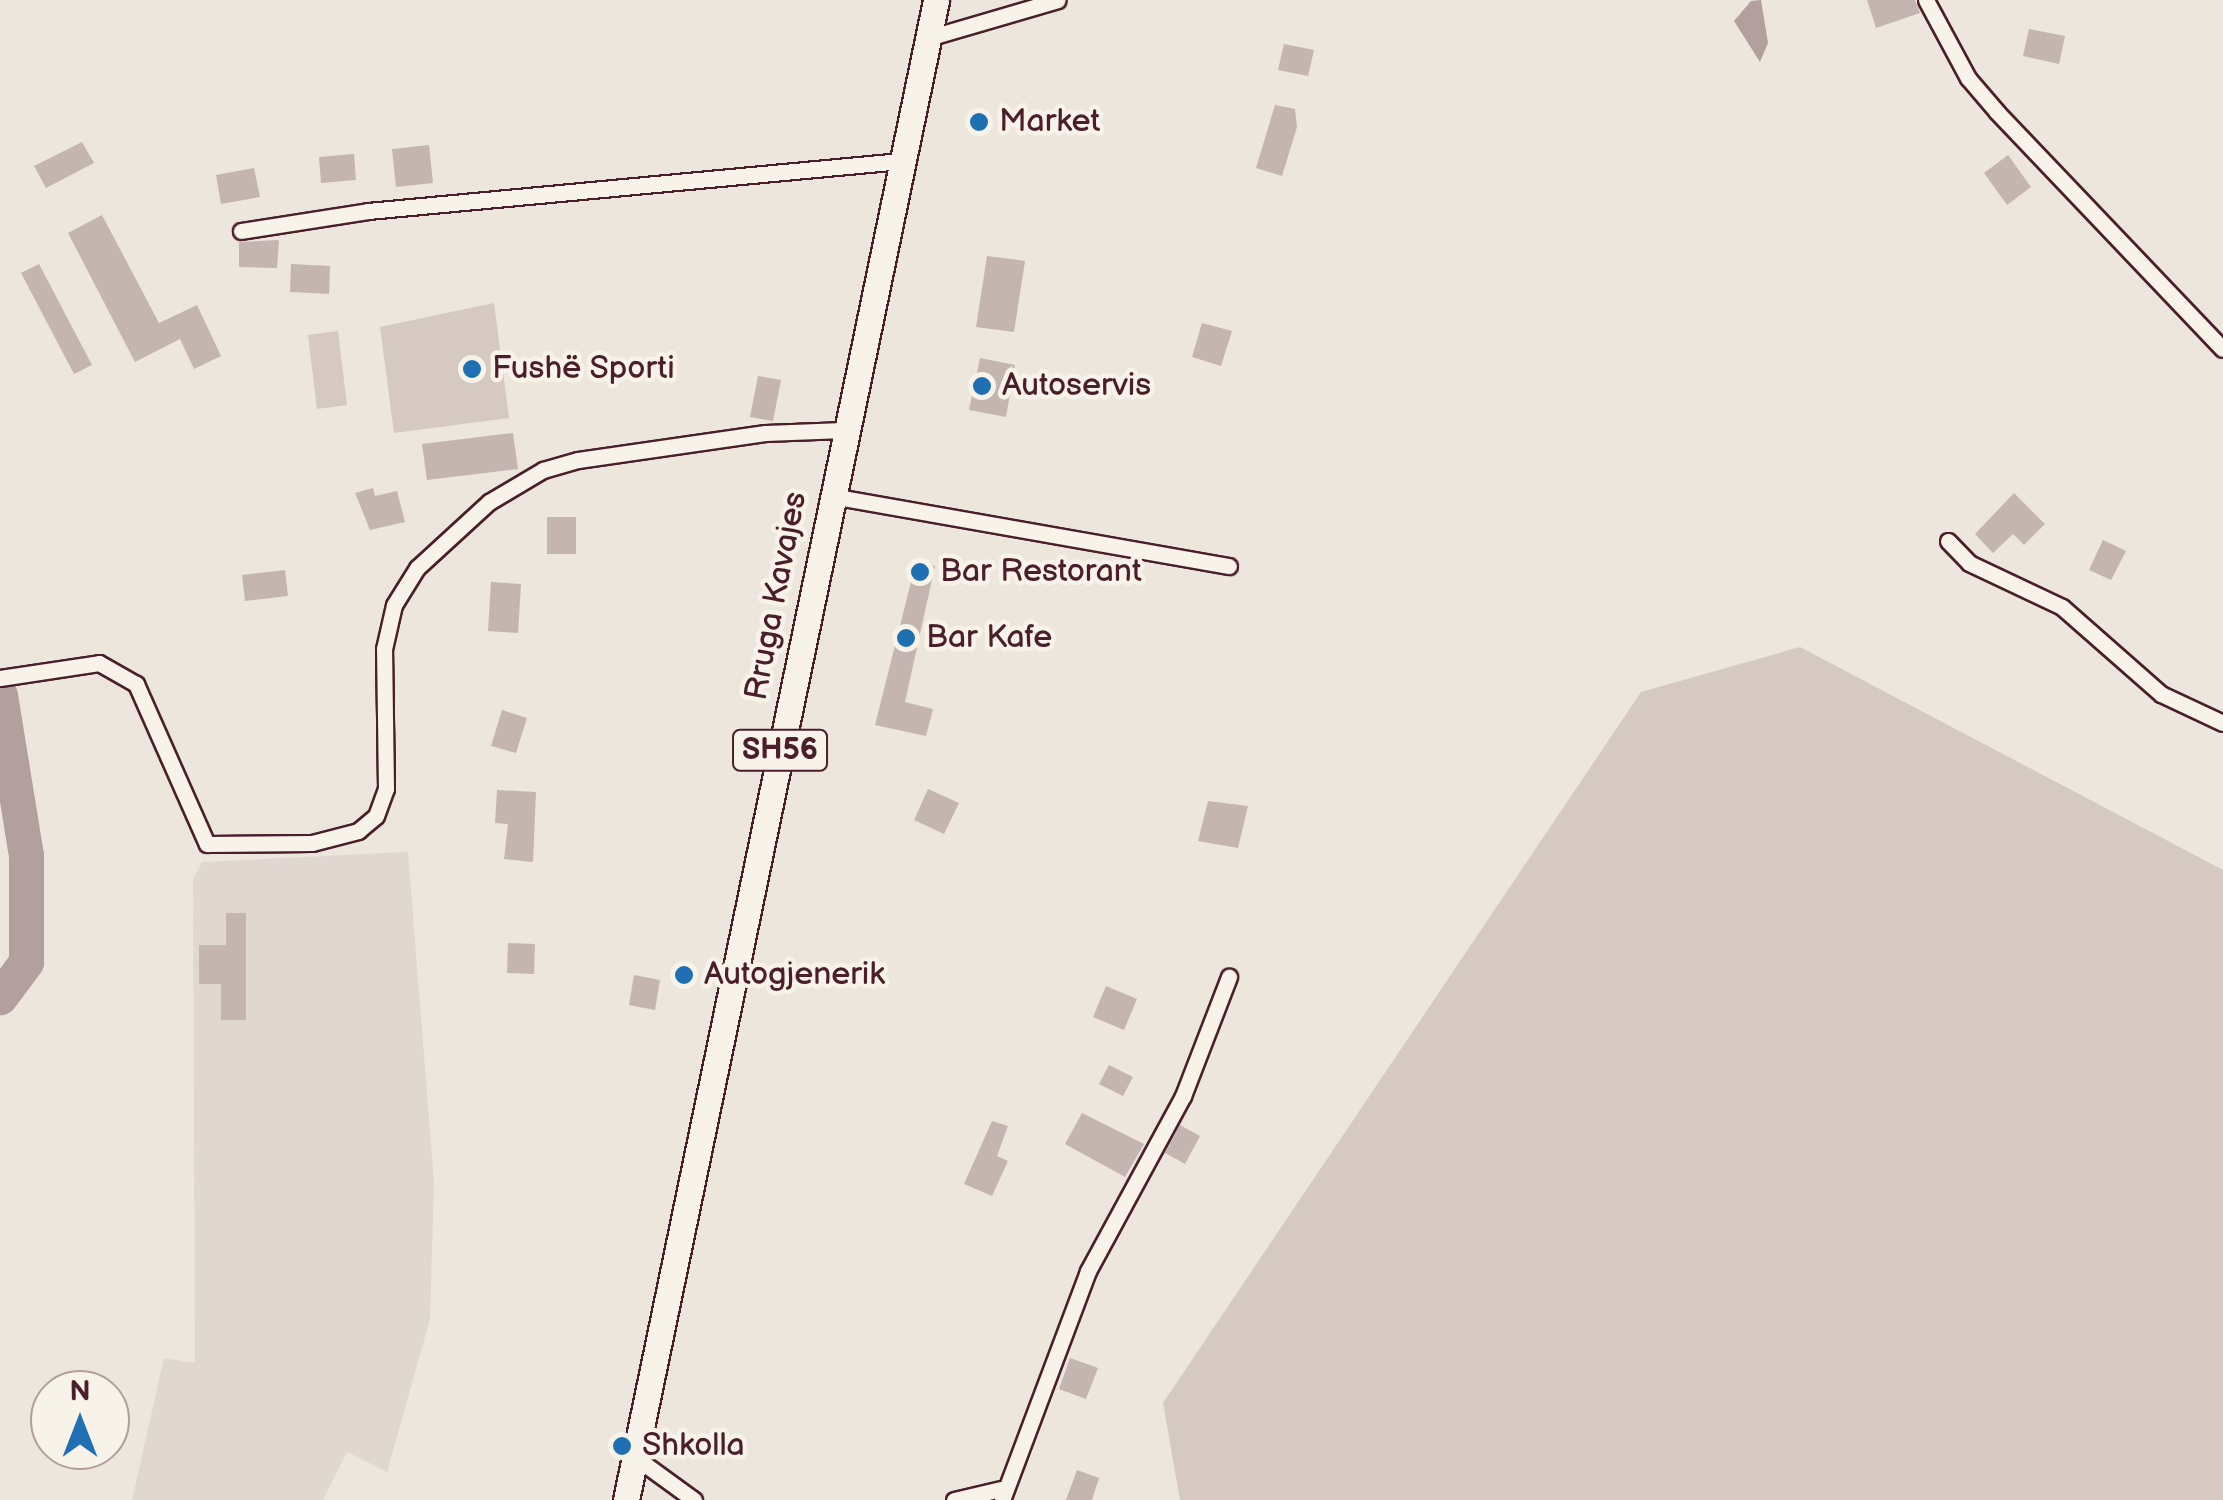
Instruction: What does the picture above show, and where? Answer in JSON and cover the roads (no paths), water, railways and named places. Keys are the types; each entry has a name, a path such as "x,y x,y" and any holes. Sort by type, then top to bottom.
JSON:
{"main road":[{"name":"Rruga Kavajes","path":"626,1500 844,430 936,0"}],"street":[{"path":"928,38 1058,0"},
{"path":"1926,0 1968,78 2223,349"},
{"path":"240,231 368,211 902,161"},
{"path":"0,678 99,663 136,684 207,844 312,843 358,831 376,816 386,789 384,649 394,605 417,568 489,502 543,470 578,460 765,433 844,430"},
{"path":"831,496 1230,566"},
{"path":"1948,541 1968,563 2062,607 2161,694 2223,724"},
{"path":"954,1500 1002,1494 1088,1271 1183,1096 1230,977"},
{"path":"635,1457 694,1500"}],"waterway":[{"path":"0,695 26,855 26,962 0,997"}],"place":[{"name":"Market","path":"979,122"},
{"name":"Fushë Sporti","path":"472,369"},
{"name":"Autoservis","path":"982,386"},
{"name":"Bar Restorant","path":"920,572"},
{"name":"Bar Kafe","path":"906,638"},
{"name":"Autogjenerik","path":"684,975"},
{"name":"Shkolla","path":"622,1446"}]}
